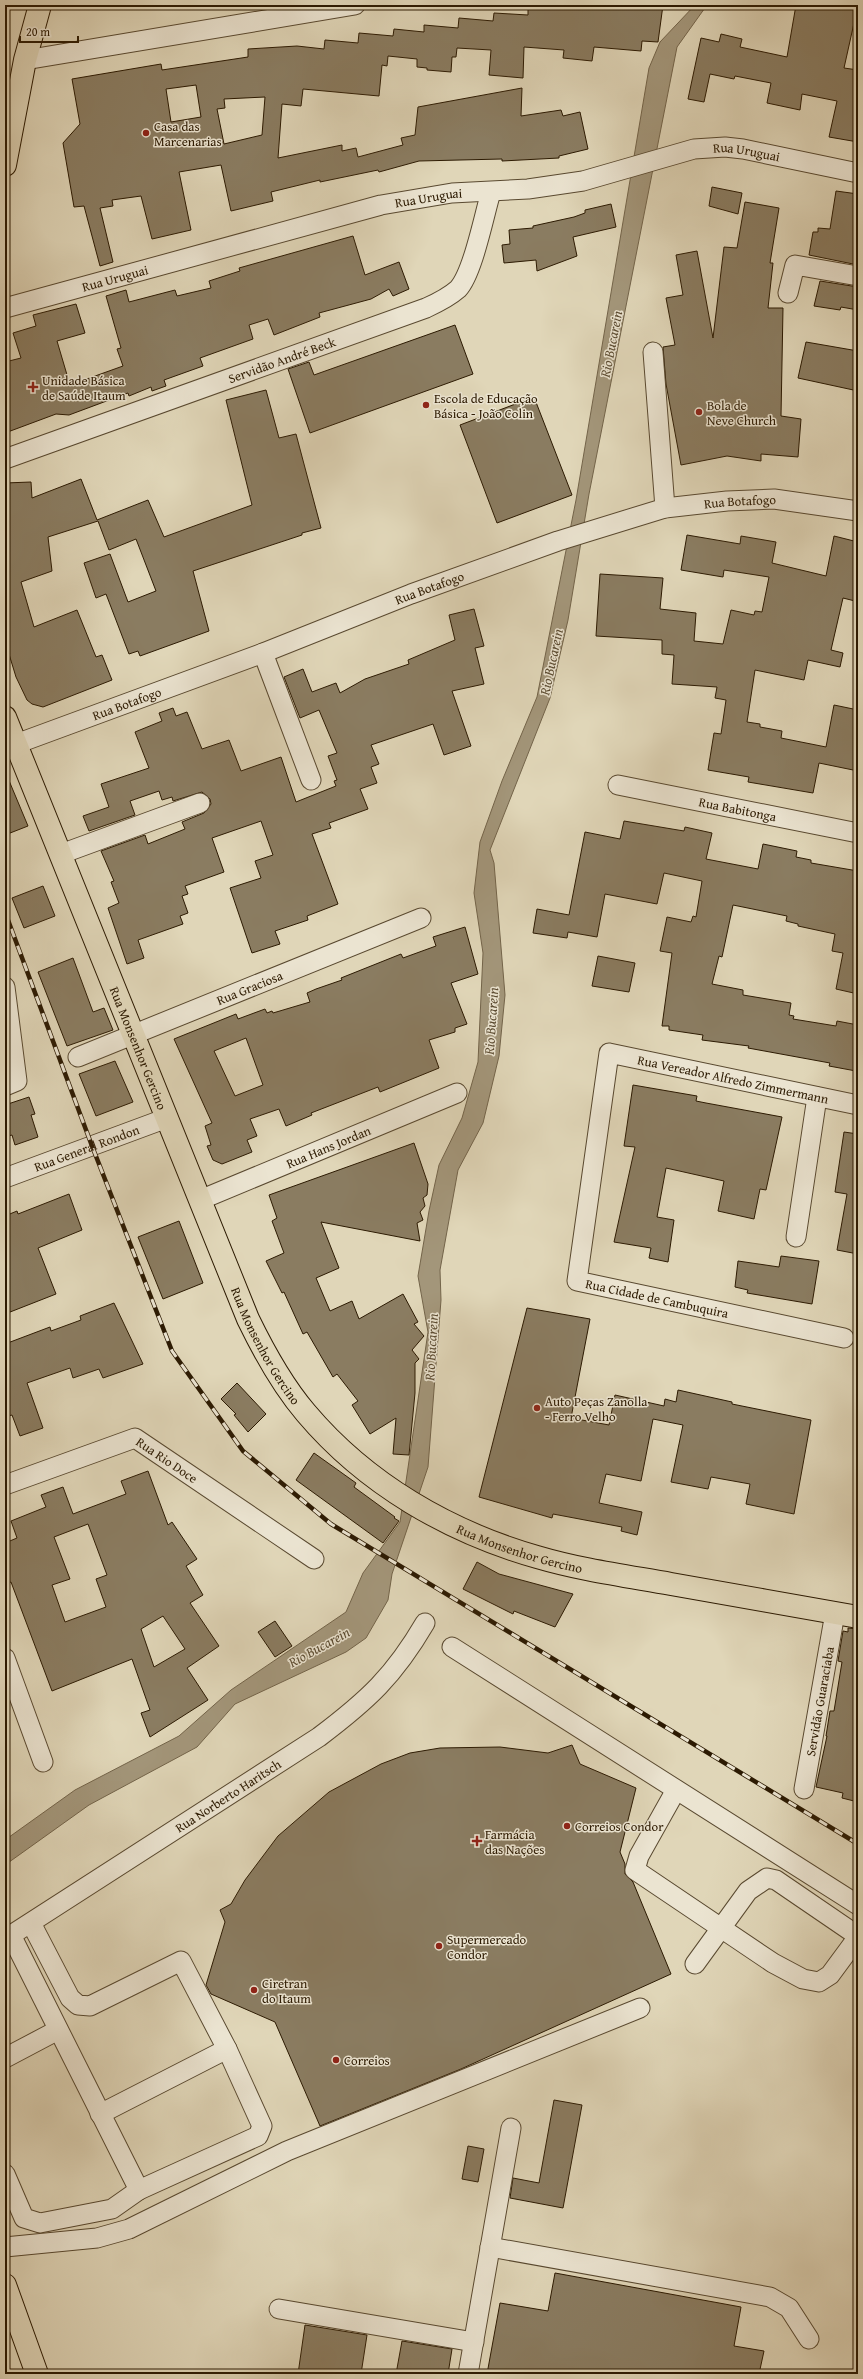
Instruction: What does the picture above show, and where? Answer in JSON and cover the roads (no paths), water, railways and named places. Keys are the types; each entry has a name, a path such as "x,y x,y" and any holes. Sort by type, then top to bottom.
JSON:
{"main road":[{"path":"5,164 26,60 40,5"},
{"name":"Rua Monsenhor Gercino","path":"5,717 248,1319 266,1356 286,1387 306,1413 332,1441 388,1487 430,1514 495,1543 538,1557 590,1569 858,1617"},
{"path":"5,2285 11,2317 37,2374"}],"street":[{"path":"26,60 355,5"},
{"name":"Rua Uruguai","path":"5,308 380,205 452,193 528,189 583,180 694,149 731,148 858,173"},
{"name":"Servidão André Beck","path":"5,459 426,308 446,298 459,288 469,267 491,192"},
{"path":"788,293 795,265 858,276"},
{"path":"653,352 665,508"},
{"name":"Rua Botafogo","path":"16,744 263,653 411,594 602,526 665,508 727,501 774,500 858,511"},
{"path":"263,653 311,780"},
{"name":"Rua Babitonga","path":"618,785 858,833"},
{"path":"61,854 200,803"},
{"name":"Rua Graciosa","path":"78,1057 421,918"},
{"path":"5,987 11,1084"},
{"name":"Rua Vereador Alfredo Zimmermann","path":"608,1053 858,1105"},
{"name":"Rua Cidade de Cambuquira","path":"608,1053 577,1281 844,1338"},
{"name":"Rua Hans Jordan","path":"200,1200 457,1093"},
{"path":"796,1237 817,1097"},
{"name":"Rua General Rondon","path":"5,1178 167,1118"},
{"name":"Rua Rio Doce","path":"5,1485 135,1438 314,1559"},
{"name":"Servidão Guaraciaba","path":"804,1789 835,1613"},
{"name":"Rua Norberto Haritsch","path":"8,1937 319,1736 355,1709 383,1684 402,1661 425,1623"},
{"path":"452,1647 858,1905"},
{"path":"5,1658 43,1762"},
{"path":"676,1790 639,1856 636,1870 723,1927 773,1963 803,1979 819,1982 830,1975 858,1937 776,1880 767,1878 748,1891 723,1927 695,1964"},
{"path":"5,2174 24,2218 40,2223 112,2209 139,2190 258,2136 262,2126 259,2115 227,2049 181,1961 90,2006 78,2006 70,1998 31,1923"},
{"path":"8,1937 58,2030 139,2190"},
{"path":"5,2247 97,2238 129,2229 287,2151 640,2008"},
{"path":"5,2058 58,2030"},
{"path":"100,2114 227,2049"},
{"path":"468,2374 511,2128"},
{"path":"490,2246 770,2297 789,2308 809,2339"},
{"path":"279,2309 474,2342"}],"water":[{"name":"Rio Bucarein","path":"695,5 707,5 677,47 589,494 568,620 550,698 490,850 494,863 505,995 499,1056 483,1123 458,1170 440,1270 441,1300 428,1467 392,1574 388,1600 366,1638 346,1652 235,1704 197,1747 89,1805 5,1865 5,1840 75,1790 179,1736 231,1690 346,1612 363,1573 400,1522 428,1332 418,1276 429,1211 439,1165 462,1118 478,1062 483,953 474,893 480,842 502,781 537,697 576,500 649,68 660,42"}],"railway":[{"path":"5,912 92,1146 172,1351 243,1451 331,1524 858,1844"}],"place":[{"name":"Casa das Marcenarias","path":"146,133"},
{"name":"Unidade Básica de Saúde Itaum","path":"33,387"},
{"name":"Escola de Educação Básica - João Colin","path":"426,405"},
{"name":"Bola de Neve Church","path":"699,412"},
{"name":"Auto Peças Zanolla - Ferro Velho","path":"537,1408"},
{"name":"Correios Condor","path":"567,1826"},
{"name":"Farmácia das Nações","path":"477,1841"},
{"name":"Supermercado Condor","path":"439,1946"},
{"name":"Ciretran do Itaum","path":"254,1990"},
{"name":"Correios","path":"336,2060"}]}
